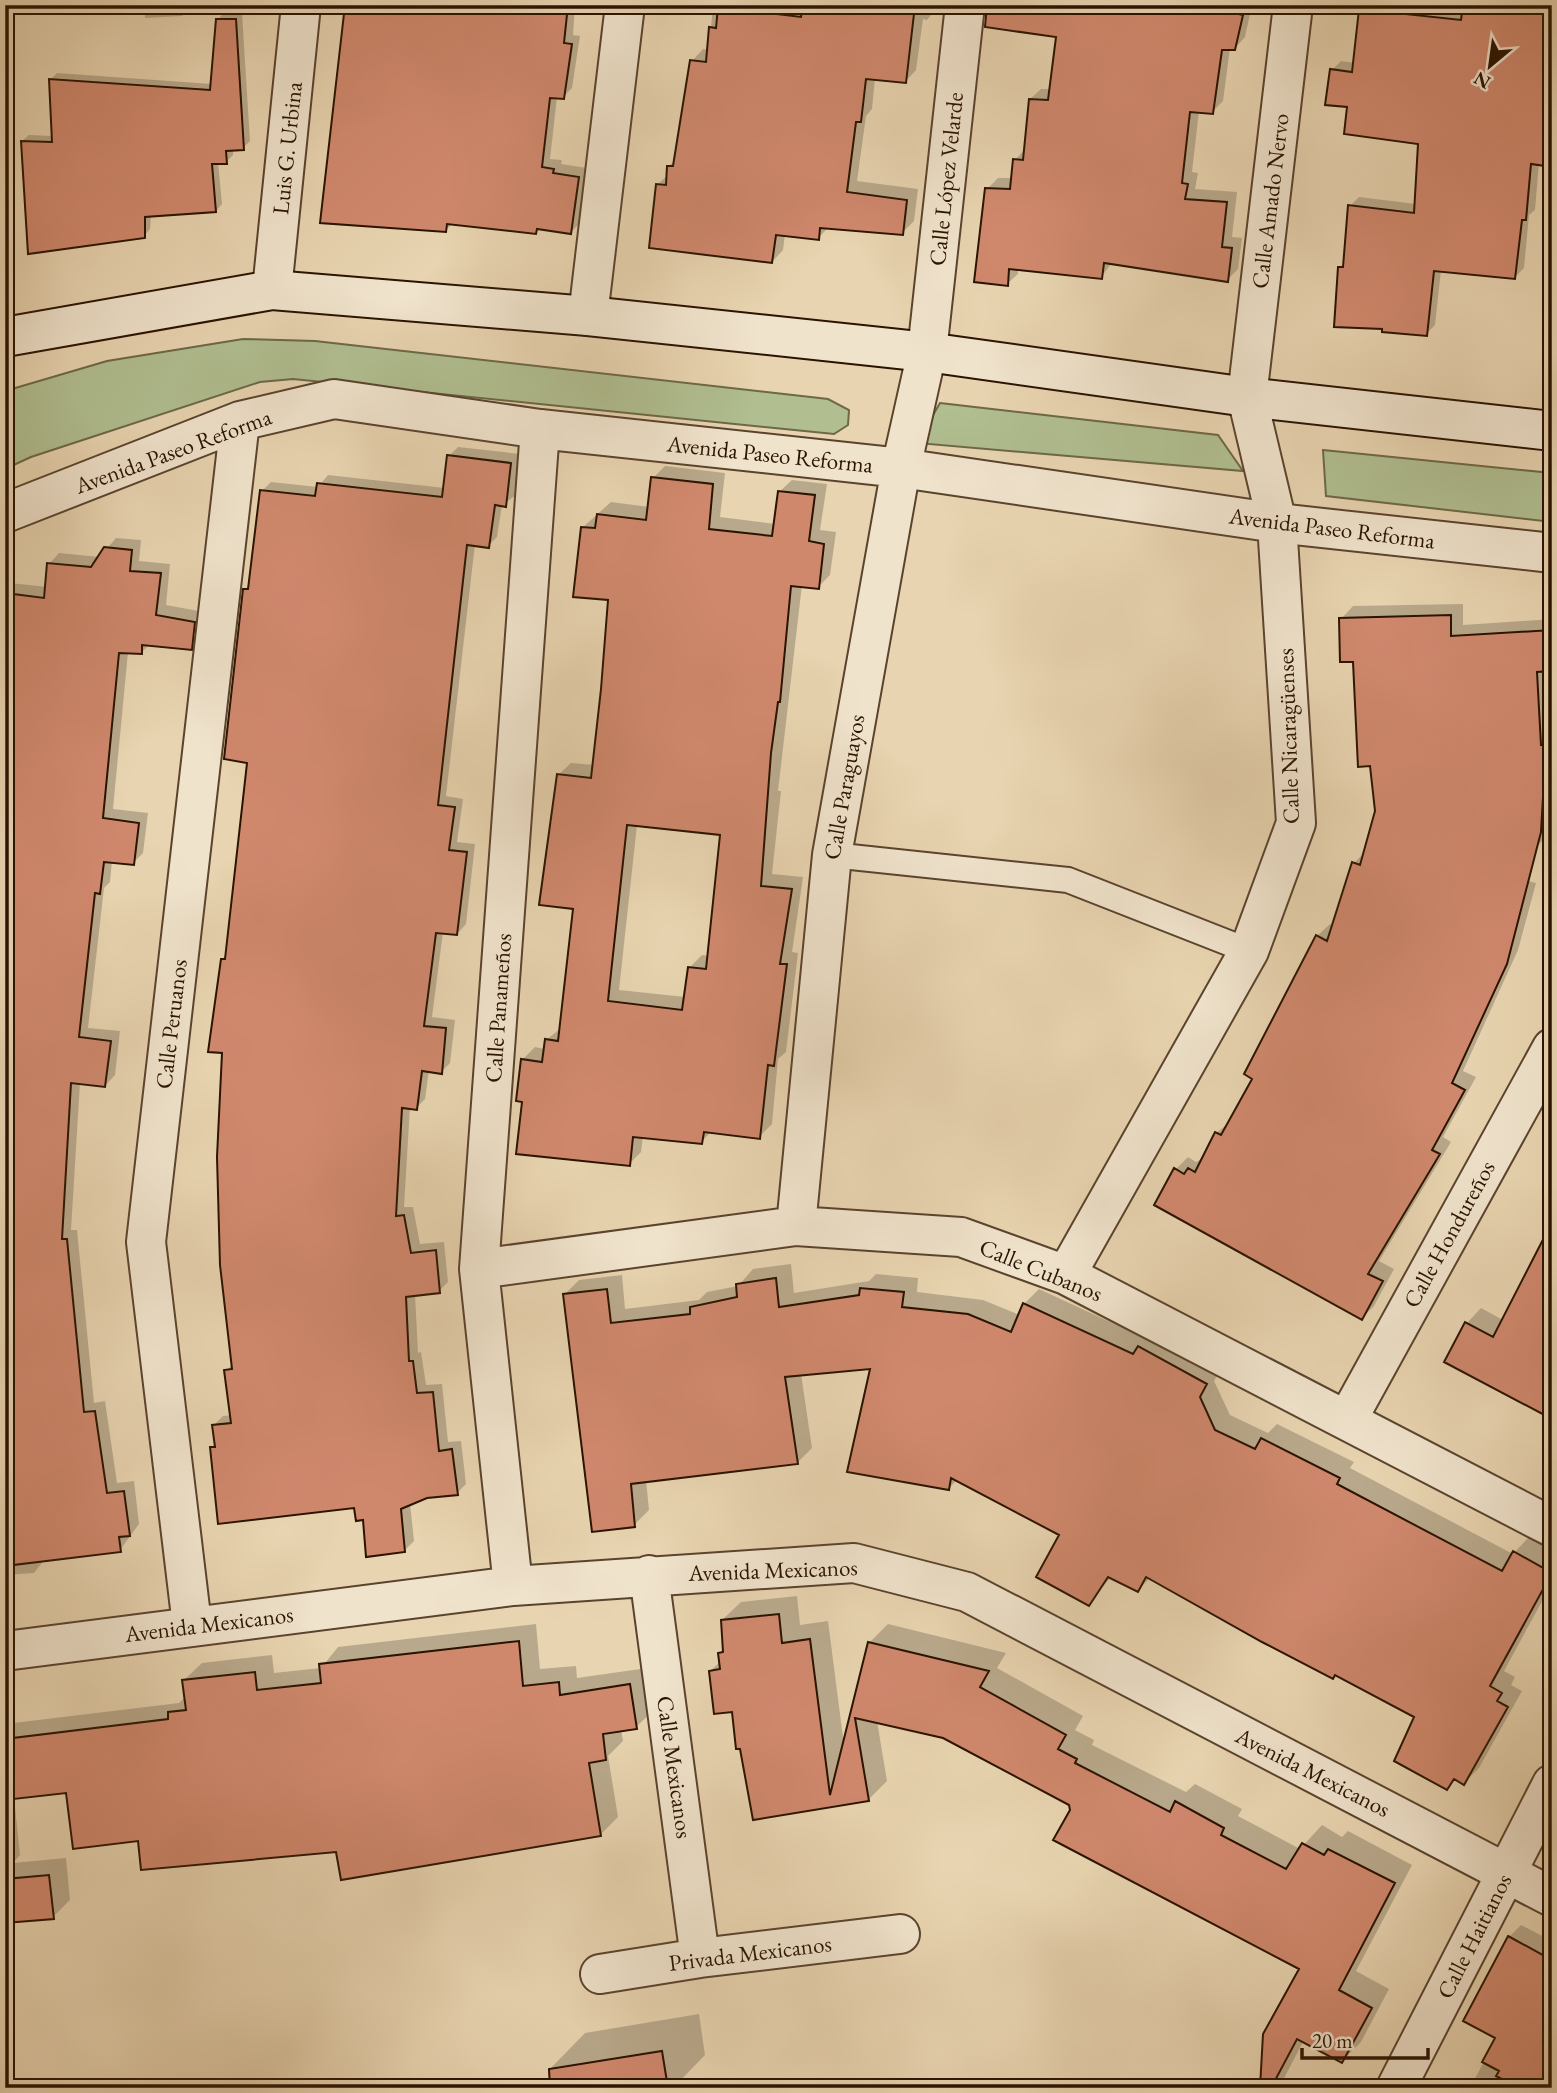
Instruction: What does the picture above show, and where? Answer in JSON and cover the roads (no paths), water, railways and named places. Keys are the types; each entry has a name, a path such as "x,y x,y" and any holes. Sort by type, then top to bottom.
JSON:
{"street":[{"name":"Luis G. Urbina","path":"272,290 301,5"},
{"path":"588,316 625,5"},
{"name":"Calle López Velarde","path":"927,352 965,5"},
{"name":"Calle Amado Nervo","path":"1247,397 1293,5"},
{"path":"5,337 272,290 588,316 927,352 1247,397 1552,431"},
{"name":"Calle Paraguayos","path":"796,1226 832,855 901,468 927,352"},
{"name":"Calle Nicaragüenses","path":"1066,1275 1249,951 1296,823 1277,523 1247,397"},
{"name":"Avenida Paseo Reforma","path":"5,513 240,421 334,399 540,429 901,468 1277,523 1552,553"},
{"name":"Calle Peruanos","path":"192,1625 146,1242 240,421"},
{"name":"Calle Panameños","path":"513,1586 479,1269 540,429"},
{"name":"Calle Hondureños","path":"1347,1420 1552,1048"},
{"name":"Calle Cubanos","path":"479,1269 796,1226 961,1237 1066,1275 1552,1527"},
{"name":"Avenida Mexicanos","path":"5,1651 513,1586 854,1563 967,1592 1552,1897"},
{"name":"Calle Mexicanos","path":"649,1575 700,1958"},
{"name":"Calle Haitianos","path":"1396,2088 1552,1784"},
{"name":"Privada Mexicanos","path":"600,1974 700,1958 900,1934"}],"lane":[{"path":"832,855 1068,880 1249,951"}]}
